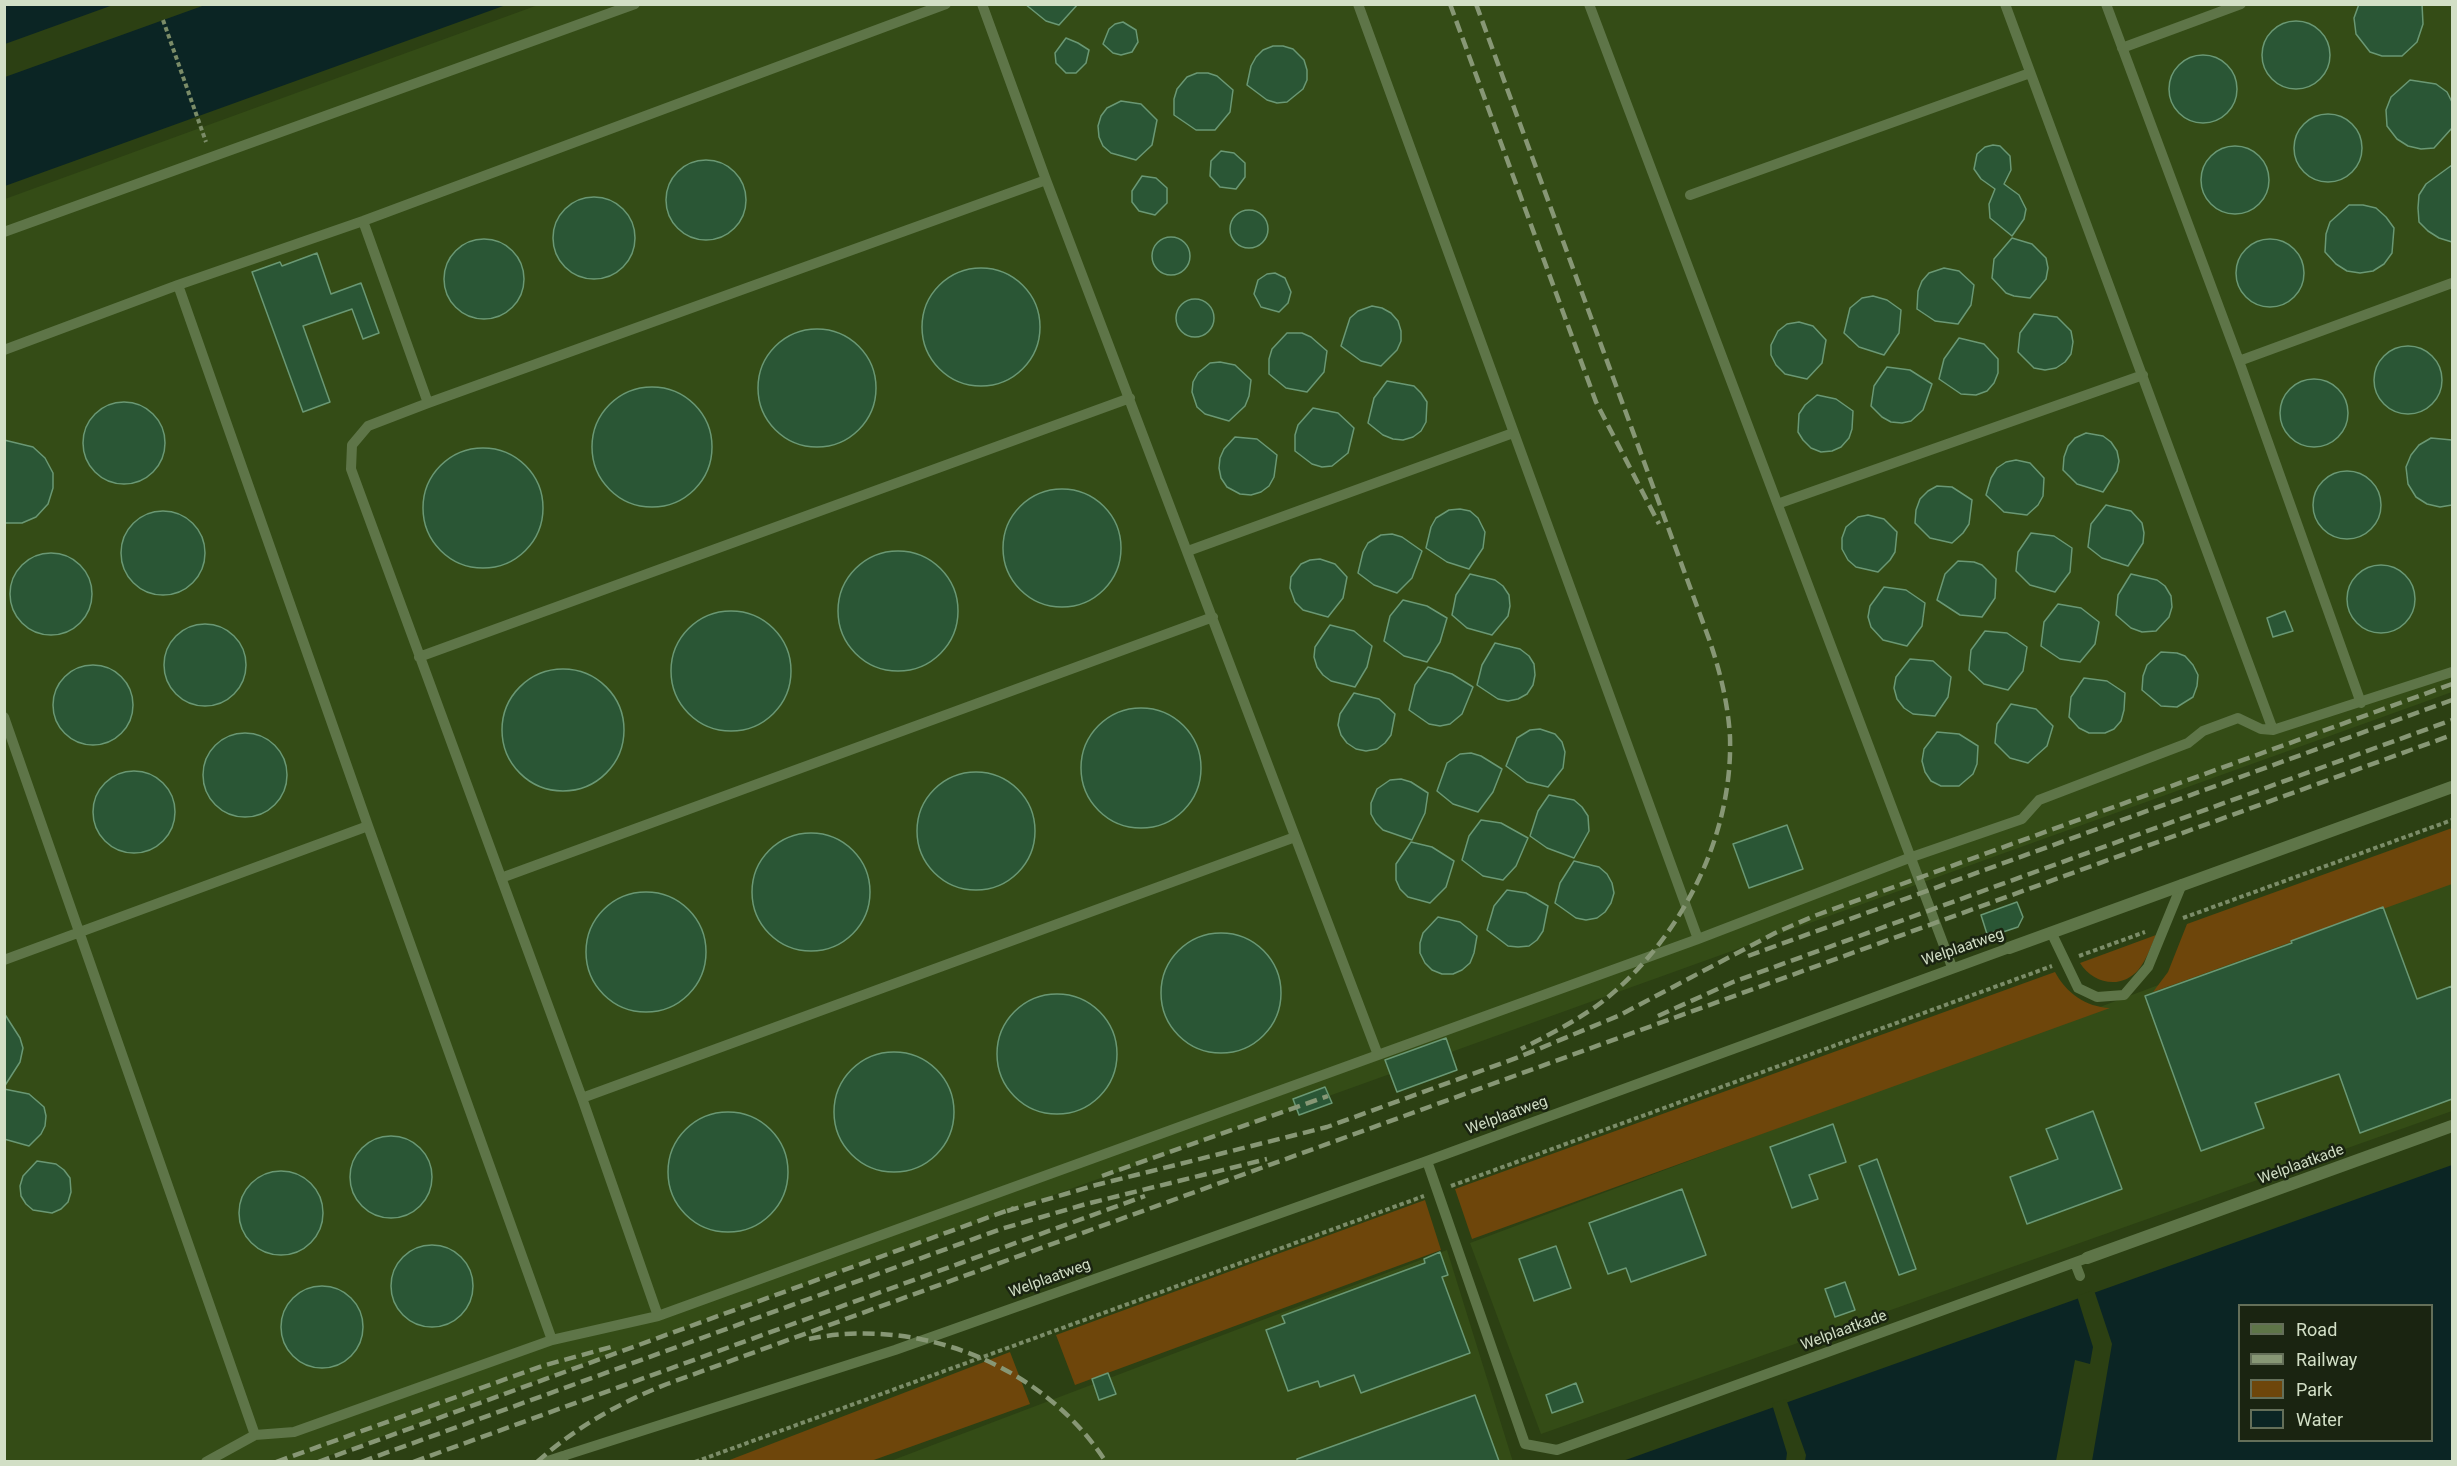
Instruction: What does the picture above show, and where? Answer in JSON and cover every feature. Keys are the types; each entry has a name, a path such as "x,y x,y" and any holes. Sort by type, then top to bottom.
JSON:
{"street":[{"name":"Welplaatweg","path":"2009,948 2452,788"},
{"name":"Welplaatkade","path":"2081,1261 2452,1126"}],"lane":[{"path":"4,232 635,4"},
{"path":"4,350 178,285 363,221 946,4"},
{"path":"982,4 1046,180 1378,1055"},
{"path":"1358,4 1698,939"},
{"path":"1589,4 1952,967"},
{"path":"2005,4 2273,730"},
{"path":"2106,4 2239,361 2361,703"},
{"path":"2122,48 2241,4"},
{"path":"1690,195 2030,73"},
{"path":"658,1316 582,1098 351,469 352,445 368,426 428,403 1046,180"},
{"path":"363,221 428,403"},
{"path":"2239,361 2452,283"},
{"path":"178,285 552,1340"},
{"path":"1783,502 2143,375"},
{"path":"419,657 1130,398"},
{"path":"1188,551 1513,433"},
{"path":"501,878 1213,617"},
{"path":"206,1461 255,1435 294,1432 552,1340 658,1316 1698,939 1909,858 2022,819 2039,800 2188,743 2203,731 2238,718 2261,729 2273,730 2452,672"},
{"path":"4,717 255,1435"},
{"path":"4,960 368,826"},
{"path":"582,1098 1295,837"},
{"path":"2051,932 2063,962 2078,988 2097,997 2124,995 2148,967 2182,884"},
{"name":"Welplaatweg","path":"545,1461 562,1458 895,1350 1427,1161 2009,948"},
{"name":"Welplaatkade","path":"1427,1161 1525,1444 1557,1450 1771,1378 2081,1261"},
{"path":"2080,1276 2081,1261"}],"path":[{"path":"163,20 211,157"},
{"path":"695,1461 2452,820"}],"shaded area":[{"path":"538,5 2452,5 2452,692 314,1461 5,1462 5,199"},
{"path":"2452,875 2452,1111 1541,1434 1470,1243"},
{"path":"1447,1250 1513,1462 888,1462"}],"green space":[{"path":"2452,828 2452,884 2153,992 2168,972 2187,924"},
{"path":"2156,935 2142,965 2132,976 2124,980 2108,982 2100,980 2092,976 2080,963"},
{"path":"2055,972 2078,998 2093,1005 2110,1008 1472,1239 1455,1189"},
{"path":"1425,1200 1441,1250 1075,1385 1056,1335"},
{"path":"1010,1352 1030,1404 871,1461 727,1461"}],"water":[{"path":"5,5 506,5 5,186"},
{"path":"2452,1165 2452,1461 1620,1462"}],"pier":[{"path":"113,5 205,5 5,77 5,44"},
{"path":"2094,1290 2112,1344 2092,1461 2056,1461 2075,1360 2090,1364 2093,1347 2077,1296"},
{"path":"1786,1399 1806,1455 1805,1461 1786,1461 1787,1453 1772,1404"}],"building":[{"path":"1025,4 1078,4 1059,25 1046,21"},
{"path":"2359,4 2422,4 2423,24 2417,42 2402,56 2382,56 2370,52 2356,34 2354,18"},
{"path":"2289,21 2303,21 2315,26 2325,36 2330,55 2325,74 2315,84 2303,89 2289,89 2277,84 2267,74 2262,62 2262,48 2267,36 2277,26"},
{"path":"1123,22 1136,30 1138,42 1132,52 1121,55 1113,53 1103,44 1109,29"},
{"path":"1066,38 1089,50 1086,63 1076,73 1066,73 1056,63 1055,53"},
{"path":"1273,46 1293,49 1304,60 1307,70 1307,80 1303,89 1287,102 1277,103 1267,100 1247,85 1251,66 1256,57 1263,50"},
{"path":"2196,55 2210,55 2222,60 2232,70 2237,89 2232,108 2222,118 2210,123 2196,123 2184,118 2174,108 2169,96 2169,82 2174,70 2184,60"},
{"path":"1197,73 1217,76 1233,90 1230,112 1215,130 1196,130 1174,115 1174,99 1177,89 1187,77"},
{"path":"2410,80 2436,84 2447,92 2452,102 2452,128 2434,148 2421,149 2408,146 2397,139 2387,126 2386,110 2391,97"},
{"path":"1121,101 1141,104 1157,120 1152,145 1136,160 1111,153 1103,146 1099,137 1098,126 1101,116 1107,108"},
{"path":"2321,114 2335,114 2347,119 2357,129 2362,148 2357,167 2347,177 2335,182 2321,182 2309,177 2299,167 2294,155 2294,141 2299,129 2309,119"},
{"path":"2000,146 2010,156 2011,170 2004,184 2019,195 2026,209 2024,219 2012,236 1990,218 1989,204 1995,189 1981,179 1974,169 1977,154 1985,147"},
{"path":"2228,146 2242,146 2254,151 2264,161 2269,180 2264,199 2254,209 2242,214 2228,214 2216,209 2206,199 2201,187 2201,173 2206,161 2216,151"},
{"path":"1221,151 1234,153 1245,163 1245,177 1236,189 1220,187 1210,176 1211,161"},
{"path":"698,160 714,160 735,171 746,192 746,208 735,229 714,240 698,240 684,234 672,222 666,208 666,192 672,178 684,166"},
{"path":"2452,165 2452,242 2439,238 2419,222 2418,208 2419,195 2426,184"},
{"path":"1142,176 1156,178 1167,188 1167,203 1155,215 1139,211 1132,202 1132,191"},
{"path":"594,197 610,200 623,209 632,222 635,238 632,254 623,267 610,276 594,279 578,276 565,267 556,254 553,238 556,222 565,209 578,200"},
{"path":"2349,205 2376,208 2394,228 2392,253 2384,264 2373,271 2360,273 2347,271 2336,264 2325,252 2326,234 2330,222"},
{"path":"1249,210 1262,216 1268,229 1262,242 1249,248 1236,242 1230,229 1236,216"},
{"path":"1171,237 1184,243 1190,256 1184,269 1171,275 1158,269 1152,256 1158,243"},
{"path":"2012,238 2032,244 2046,258 2048,268 2046,279 2030,298 2006,293 1992,278 1994,259"},
{"path":"484,239 499,242 512,251 521,264 524,279 521,294 512,307 499,316 484,319 469,316 456,307 447,294 444,279 447,264 456,251 469,242"},
{"path":"2263,239 2277,239 2289,244 2299,254 2304,273 2299,292 2289,302 2277,307 2263,307 2251,302 2241,292 2236,280 2236,266 2241,254 2251,244"},
{"path":"317,253 331,294 361,283 379,333 363,339 352,309 303,326 330,402 303,412 252,272 280,262 282,266"},
{"path":"981,268 1014,278 1030,294 1040,327 1030,360 1014,376 981,386 948,376 932,360 922,327 932,294 948,278"},
{"path":"1944,268 1959,271 1974,285 1971,305 1958,324 1935,321 1917,309 1918,291 1922,281 1929,273"},
{"path":"1275,273 1285,278 1291,292 1288,303 1279,312 1261,307 1254,294 1258,280 1267,274"},
{"path":"1873,296 1887,300 1901,310 1899,333 1884,355 1859,347 1844,333 1850,308 1862,298"},
{"path":"1195,299 1208,305 1214,318 1208,331 1195,337 1182,331 1176,318 1182,305"},
{"path":"1372,306 1391,313 1398,321 1401,331 1401,341 1397,350 1381,366 1361,361 1341,346 1350,318 1358,311"},
{"path":"2034,314 2057,317 2071,331 2073,342 2071,354 2056,368 2045,370 2034,368 2018,352 2020,333"},
{"path":"1799,322 1813,326 1826,340 1822,363 1807,379 1785,374 1776,365 1771,355 1771,345 1778,331 1787,324"},
{"path":"817,329 840,333 859,346 872,365 876,388 872,411 859,430 840,443 817,447 794,443 775,430 762,411 758,388 762,365 775,346 794,333"},
{"path":"1287,333 1302,333 1311,337 1327,351 1324,372 1307,392 1286,388 1269,374 1272,349"},
{"path":"1959,338 1984,344 1998,359 1998,373 1994,383 1987,391 1976,395 1961,394 1939,379 1944,359"},
{"path":"2401,346 2415,346 2427,351 2437,361 2442,380 2437,399 2427,409 2415,414 2401,414 2389,409 2379,399 2374,387 2374,373 2379,361 2389,351"},
{"path":"1210,363 1235,365 1251,380 1245,406 1229,421 1205,414 1197,407 1192,392 1193,382 1198,373"},
{"path":"1887,367 1910,370 1932,384 1923,410 1911,421 1891,422 1871,406 1874,386"},
{"path":"2307,379 2321,379 2333,384 2343,394 2348,413 2343,432 2333,442 2321,447 2307,447 2295,442 2285,432 2280,420 2280,406 2285,394 2295,384"},
{"path":"1387,381 1414,386 1427,402 1426,422 1421,431 1413,437 1403,440 1393,439 1383,435 1368,423 1374,398"},
{"path":"652,387 675,392 694,405 707,424 712,447 707,470 694,489 675,502 652,507 629,502 610,489 597,470 592,447 597,424 610,405 629,392"},
{"path":"1817,395 1836,399 1853,411 1849,438 1841,447 1832,451 1821,452 1811,448 1798,432 1799,414 1805,405"},
{"path":"124,402 140,405 153,414 162,427 165,443 162,459 153,472 140,481 124,484 108,481 95,472 86,459 83,443 86,427 95,414 108,405"},
{"path":"1313,408 1338,413 1354,428 1348,453 1332,466 1322,467 1312,464 1295,451 1295,435 1298,425"},
{"path":"2086,433 2103,436 2117,451 2119,461 2117,471 2103,492 2077,484 2063,470 2068,446 2075,438"},
{"path":"1235,437 1257,439 1277,455 1274,477 1269,486 1261,492 1251,495 1240,494 1227,487 1221,478 1220,458 1224,449"},
{"path":"2431,438 2452,440 2452,505 2440,507 2427,504 2416,497 2408,484 2406,467 2411,455 2419,445"},
{"path":"4,440 33,447 45,458 53,473 53,488 48,504 36,517 22,523 4,523"},
{"path":"483,448 506,453 525,466 538,485 543,508 538,531 525,550 506,563 483,568 460,563 441,550 428,531 423,508 428,485 441,466 460,453"},
{"path":"2016,460 2030,463 2044,478 2043,496 2038,505 2027,515 2004,512 1986,495 1997,468 2006,462"},
{"path":"2340,471 2354,471 2366,476 2376,486 2381,505 2376,524 2366,534 2354,539 2340,539 2328,534 2318,524 2313,512 2313,498 2318,486 2328,476"},
{"path":"1937,486 1952,487 1972,500 1969,524 1952,543 1930,538 1915,523 1920,499"},
{"path":"1062,489 1085,494 1104,506 1116,525 1121,548 1116,571 1104,590 1085,602 1062,607 1039,602 1020,590 1008,571 1003,548 1008,525 1020,506 1039,494"},
{"path":"2106,505 2131,511 2142,523 2143,543 2128,566 2102,558 2088,547 2091,524"},
{"path":"1449,510 1470,511 1478,518 1485,532 1483,548 1469,569 1447,562 1426,548 1431,527 1436,518"},
{"path":"163,511 186,518 198,530 205,553 198,576 186,588 163,595 140,588 128,576 121,553 128,530 140,518"},
{"path":"1868,515 1884,519 1897,532 1895,552 1878,572 1856,567 1848,560 1842,549 1842,538 1846,527 1858,517"},
{"path":"2031,533 2054,536 2072,548 2070,572 2055,592 2030,585 2016,571 2018,552"},
{"path":"1392,534 1402,537 1422,551 1412,578 1397,593 1374,585 1358,573 1363,552 1368,543 1381,535"},
{"path":"898,551 921,556 940,569 953,588 958,611 953,634 940,653 921,666 898,671 875,666 856,653 843,634 838,611 843,588 856,569 875,556"},
{"path":"51,553 67,556 80,565 89,578 92,594 89,610 80,623 67,632 51,635 35,632 22,623 13,610 10,594 13,578 22,565 35,556"},
{"path":"1320,559 1335,564 1347,577 1343,598 1328,617 1303,610 1295,602 1290,588 1291,577 1301,564"},
{"path":"1958,561 1982,565 1996,579 1995,598 1982,617 1960,615 1937,600 1945,574"},
{"path":"2374,565 2388,565 2400,570 2410,580 2415,599 2410,618 2400,628 2388,633 2374,633 2362,628 2352,618 2347,606 2347,592 2352,580 2362,570"},
{"path":"1470,574 1495,580 1509,595 1508,616 1492,635 1467,628 1452,615 1456,595"},
{"path":"2131,574 2157,580 2165,586 2171,596 2172,607 2169,617 2156,631 2142,632 2131,628 2116,615 2118,595"},
{"path":"1884,587 1906,590 1925,603 1922,626 1907,646 1883,640 1871,627 1868,617 1870,606"},
{"path":"1403,600 1427,606 1447,618 1440,642 1427,662 1404,656 1384,641 1390,616"},
{"path":"2058,604 2081,608 2099,622 2095,644 2080,662 2060,659 2041,646 2044,622"},
{"path":"731,611 754,616 773,629 786,648 791,671 786,694 773,713 754,726 731,731 708,726 689,713 676,694 671,671 676,648 689,629 708,616"},
{"path":"2285,611 2293,631 2273,637 2267,618"},
{"path":"205,624 221,627 234,636 243,649 246,665 243,681 234,694 221,703 205,706 189,703 176,694 167,681 164,665 167,649 176,636 189,627"},
{"path":"1330,625 1354,631 1372,646 1367,667 1355,687 1331,681 1317,667 1314,657 1315,647"},
{"path":"1985,631 2007,633 2027,647 2023,671 2008,690 1984,684 1969,670 1971,650"},
{"path":"1495,643 1520,649 1529,656 1534,664 1533,685 1527,694 1518,699 1508,701 1498,699 1477,685 1482,665"},
{"path":"2161,652 2185,656 2198,675 2193,697 2177,707 2161,706 2142,690 2147,665"},
{"path":"1910,659 1933,661 1951,677 1948,697 1935,716 1913,714 1897,699 1894,688 1896,677"},
{"path":"93,665 108,668 121,677 130,690 133,705 130,720 121,733 108,742 93,745 78,742 65,733 56,720 53,705 56,690 65,677 78,668"},
{"path":"1428,667 1452,674 1473,687 1462,714 1450,724 1440,726 1429,724 1409,710 1415,685"},
{"path":"563,669 586,674 597,679 606,687 614,696 619,707 624,730 619,753 614,764 606,773 597,781 586,786 563,791 540,786 529,781 520,773 512,764 507,753 502,730 507,707 512,696 520,687 529,679 540,674"},
{"path":"2084,678 2107,681 2125,693 2121,721 2114,729 2105,733 2089,733 2079,728 2069,717 2071,697"},
{"path":"1354,693 1379,699 1395,714 1391,735 1377,749 1366,751 1356,749 1341,735 1338,725 1340,714"},
{"path":"2011,704 2036,709 2053,726 2047,746 2028,763 2010,758 1995,743 1997,724"},
{"path":"1141,708 1164,712 1184,725 1197,745 1201,768 1197,791 1184,811 1164,824 1141,828 1118,824 1098,811 1085,791 1081,768 1085,745 1098,725 1118,712"},
{"path":"1540,729 1555,734 1562,742 1565,752 1563,768 1548,787 1527,782 1506,766 1517,738 1530,730"},
{"path":"1937,732 1959,734 1978,746 1977,764 1973,774 1959,786 1941,786 1931,781 1925,772 1922,761 1924,749"},
{"path":"245,733 261,736 275,745 284,759 287,775 284,791 275,805 261,814 245,817 229,814 215,805 206,791 203,775 206,759 215,745 229,736"},
{"path":"1471,753 1481,756 1502,769 1493,792 1478,812 1453,804 1437,791 1447,763 1460,754"},
{"path":"134,771 150,774 163,783 172,796 175,812 172,828 163,841 150,850 134,853 118,850 105,841 96,828 93,812 96,796 105,783 118,774"},
{"path":"976,772 999,776 1018,789 1031,808 1035,831 1031,854 1018,873 999,886 976,890 953,886 934,873 921,854 917,831 921,808 934,789 953,776"},
{"path":"1401,779 1411,782 1428,793 1425,813 1412,840 1383,830 1371,814 1371,803 1377,789 1390,780"},
{"path":"1549,795 1574,800 1588,816 1589,831 1574,858 1547,848 1530,836 1538,811"},
{"path":"1481,820 1501,823 1528,838 1516,866 1503,880 1483,876 1462,860 1469,836"},
{"path":"1787,825 1803,869 1749,888 1733,844"},
{"path":"811,833 834,837 853,850 866,869 870,892 866,915 853,934 834,947 811,951 788,947 769,934 756,915 752,892 756,869 769,850 788,837"},
{"path":"1411,842 1432,847 1454,861 1446,887 1430,903 1408,897 1400,889 1396,880 1396,864"},
{"path":"1574,861 1599,867 1612,883 1614,893 1611,903 1597,918 1586,920 1576,918 1555,903 1560,883"},
{"path":"1507,890 1526,893 1548,906 1543,931 1529,946 1508,946 1487,930 1494,906"},
{"path":"646,892 669,896 689,909 702,929 706,952 702,975 689,995 669,1008 646,1012 623,1008 603,995 590,975 586,952 590,929 603,909 623,896"},
{"path":"2017,902 2023,917 2018,927 2000,933 1999,930 1987,934 1981,915"},
{"path":"2383,907 2417,999 2452,986 2452,1099 2360,1133 2339,1074 2255,1103 2264,1128 2201,1151 2145,996 2292,943 2291,941"},
{"path":"1438,917 1460,922 1477,936 1470,963 1453,974 1442,974 1432,970 1420,953 1423,933"},
{"path":"1221,933 1244,937 1264,950 1277,970 1281,993 1277,1016 1264,1036 1244,1049 1221,1053 1198,1049 1178,1036 1165,1016 1161,993 1165,970 1178,950 1198,937"},
{"path":"1057,994 1080,999 1099,1012 1112,1031 1117,1054 1112,1077 1099,1096 1080,1109 1057,1114 1034,1109 1015,1096 1002,1077 997,1054 1002,1031 1015,1012 1034,999"},
{"path":"4,1013 20,1038 23,1048 20,1062 4,1087"},
{"path":"1446,1038 1457,1070 1397,1092 1385,1060"},
{"path":"894,1052 917,1057 936,1070 949,1089 954,1112 949,1135 936,1154 917,1167 894,1172 871,1167 852,1154 839,1135 834,1112 839,1089 852,1070 871,1057"},
{"path":"1325,1087 1332,1103 1299,1115 1293,1099"},
{"path":"4,1089 29,1094 44,1107 45,1126 41,1134 29,1146 4,1139"},
{"path":"2093,1111 2122,1189 2027,1224 2010,1177 2058,1159 2046,1129"},
{"path":"728,1112 751,1116 771,1129 784,1149 788,1172 784,1195 771,1215 751,1228 728,1232 705,1228 685,1215 672,1195 668,1172 672,1149 685,1129 705,1116"},
{"path":"1833,1124 1846,1162 1809,1175 1818,1199 1792,1208 1770,1147"},
{"path":"391,1136 407,1140 420,1148 428,1161 432,1177 428,1193 420,1206 407,1214 391,1218 375,1214 362,1206 354,1193 350,1177 354,1161 362,1148 375,1140"},
{"path":"1877,1159 1916,1269 1899,1275 1859,1166"},
{"path":"37,1161 56,1164 70,1178 71,1192 68,1202 61,1209 52,1213 33,1210 21,1196 20,1186 23,1176"},
{"path":"273,1171 289,1171 305,1178 316,1189 323,1205 320,1229 311,1243 289,1255 273,1255 257,1248 246,1237 239,1221 239,1205 246,1189 257,1178"},
{"path":"1682,1189 1706,1255 1631,1282 1626,1268 1608,1274 1589,1223"},
{"path":"424,1245 440,1245 455,1252 466,1263 473,1278 470,1302 461,1315 440,1327 424,1327 409,1320 398,1309 391,1294 391,1278 398,1263 409,1252"},
{"path":"1556,1246 1571,1288 1534,1301 1519,1259"},
{"path":"1440,1252 1448,1275 1442,1277 1470,1353 1361,1393 1354,1375 1320,1387 1318,1381 1288,1391 1266,1330 1285,1323 1282,1316 1425,1263 1424,1259"},
{"path":"1845,1282 1855,1310 1835,1317 1825,1289"},
{"path":"322,1286 338,1289 351,1298 360,1311 363,1327 360,1343 351,1356 338,1365 322,1368 306,1365 293,1356 284,1343 281,1327 284,1311 293,1298 306,1289"},
{"path":"1108,1373 1116,1394 1099,1400 1092,1379"},
{"path":"1576,1383 1583,1402 1552,1413 1546,1395"},
{"path":"1475,1395 1499,1461 1297,1461 1297,1459"}],"railway":[{"path":"1450,4 1596,402 1659,524"},
{"path":"1476,4 1709,639 1723,687 1730,737 1729,774 1723,811 1698,881 1680,914 1634,973 1607,998 1576,1019 1521,1049"},
{"path":"1007,1211 1096,1185 1327,1127 1519,1057 1618,1016 1775,933 1814,916 2452,684"},
{"path":"1748,956 2452,700"},
{"path":"1658,1016 1733,982 2452,720"},
{"path":"537,1462 567,1438 599,1417 667,1384 2452,735"},
{"path":"1102,1176 1328,1096"},
{"path":"361,1462 1001,1229 1086,1204 1267,1159"},
{"path":"413,1462 1145,1196"},
{"path":"318,1462 1014,1208"},
{"path":"809,1339 851,1334 894,1335 935,1342 976,1356 1014,1375 1049,1399 1080,1428 1106,1462"},
{"path":"276,1462 542,1366 611,1347"}]}
